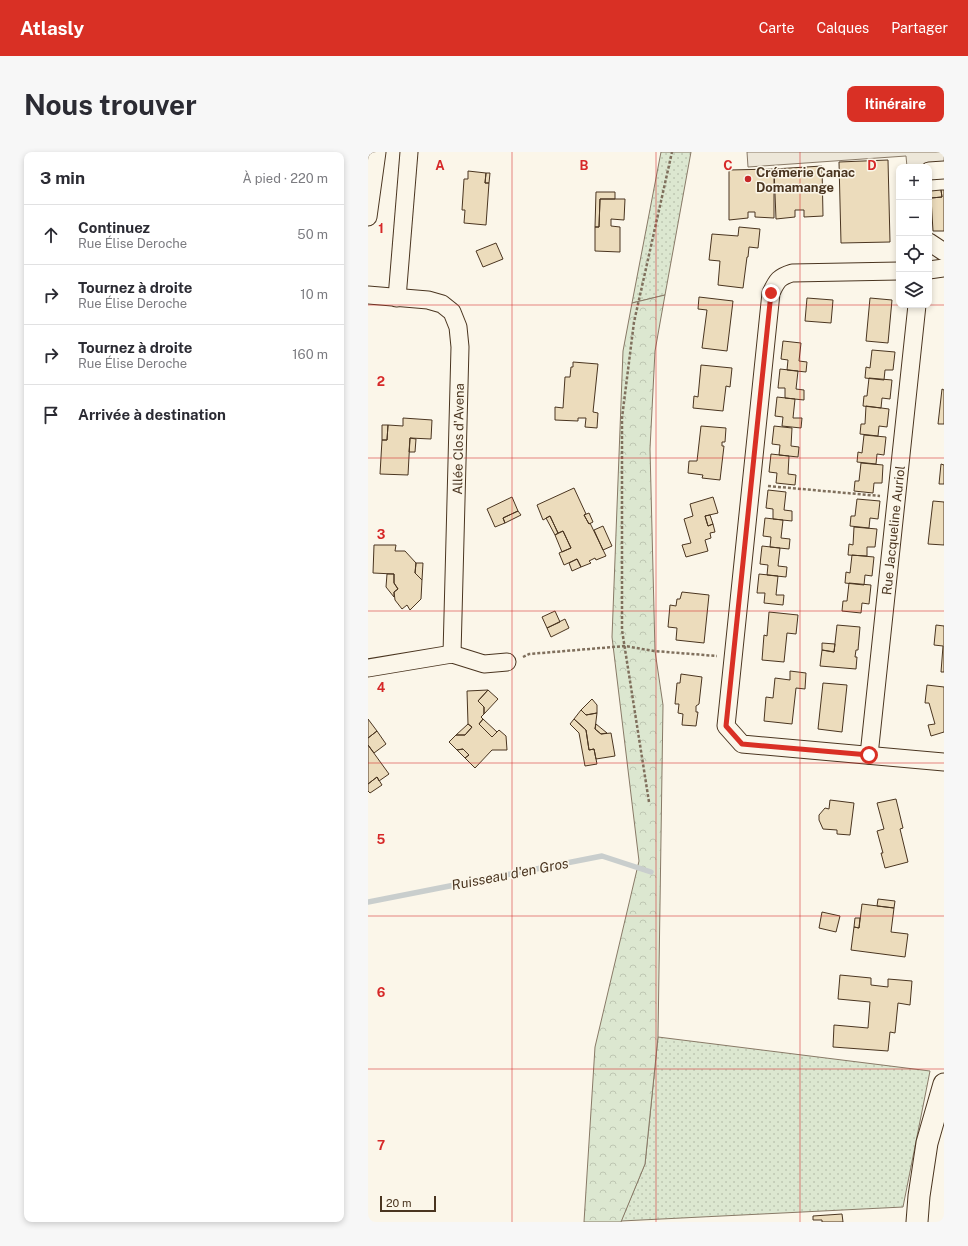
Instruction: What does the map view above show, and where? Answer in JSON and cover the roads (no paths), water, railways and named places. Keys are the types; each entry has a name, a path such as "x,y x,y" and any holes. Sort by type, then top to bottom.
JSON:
{"street":[{"path":"368,217 377,152"},
{"path":"397,298 408,152"},
{"path":"932,171 944,170"},
{"path":"932,244 944,252"},
{"path":"932,270 944,268"},
{"path":"896,271 792,273 783,276 776,282 771,293 726,726 742,744 944,762"},
{"name":"Allée Clos d'Avena","path":"368,295 428,300 442,304 452,312 458,327 460,347 452,654"},
{"name":"Rue Jacqueline Auriol","path":"869,755 917,308"},
{"path":"368,668 452,654 484,664 507,662"},
{"path":"917,1222 919,1196 927,1143 944,1084"}],"waterway":[{"name":"Ruisseau d'en Gros","path":"368,902 602,856 651,872"}],"place":[{"name":"Crémerie Canac Domamange","path":"748,179"}]}
